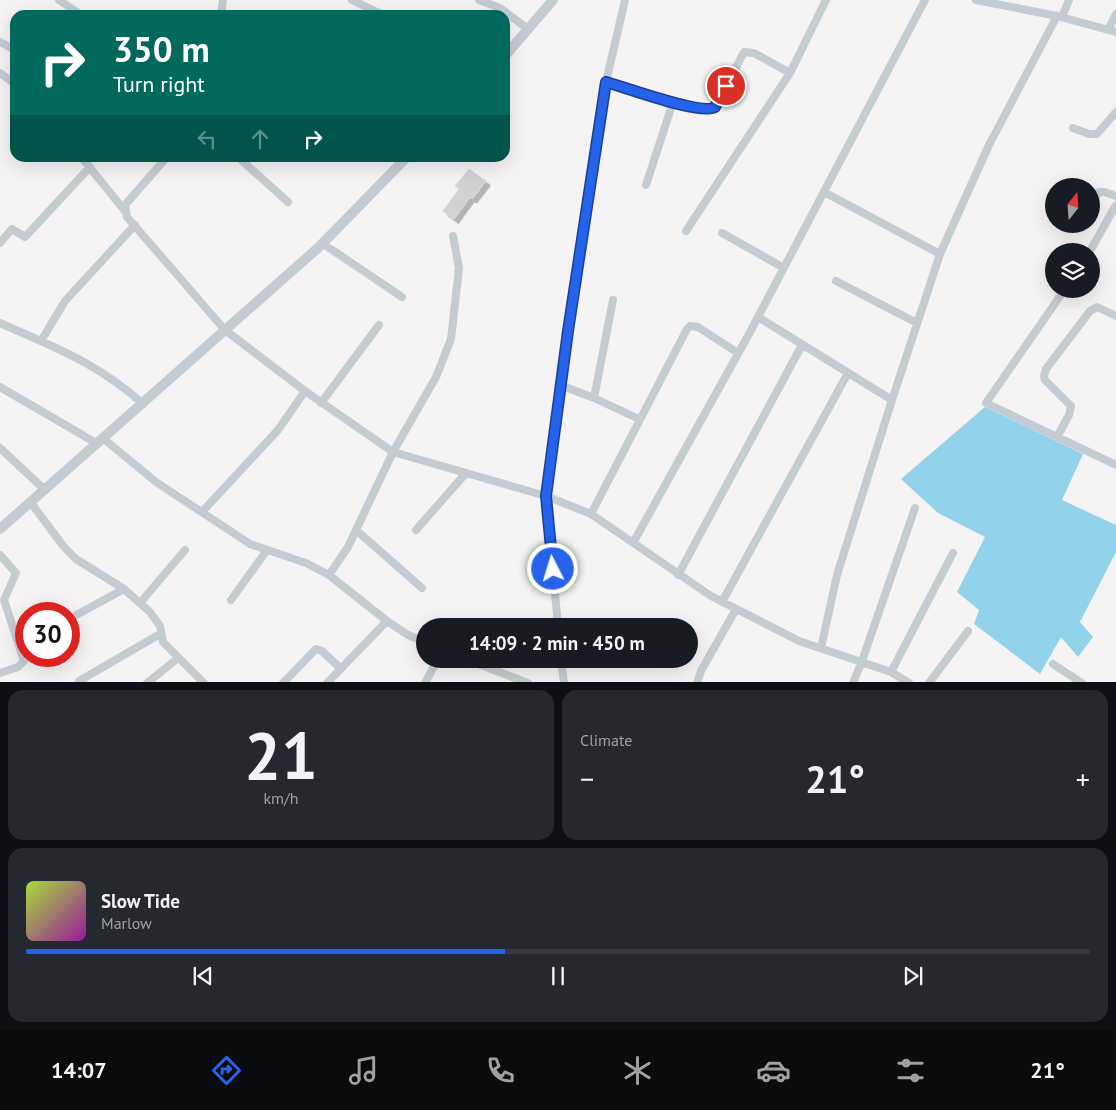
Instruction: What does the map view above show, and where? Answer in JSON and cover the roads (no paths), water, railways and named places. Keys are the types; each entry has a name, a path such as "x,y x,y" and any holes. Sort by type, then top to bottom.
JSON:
{"street":[{"path":"59,0 74,10"},
{"path":"352,0 372,10"},
{"path":"479,0 503,10"},
{"path":"510,50 553,0"},
{"path":"557,618 546,496 560,385 606,82 625,0"},
{"path":"686,231 790,73 826,0"},
{"path":"633,543 758,317 925,0"},
{"path":"976,0 1004,3 1112,31 1116,14"},
{"path":"821,648 837,575 940,254 989,145 1069,0"},
{"path":"510,16 528,29"},
{"path":"606,82 673,102 712,109 744,52 760,56 790,73"},
{"path":"646,185 673,102"},
{"path":"1073,128 1089,134 1098,134 1116,112"},
{"path":"86,162 135,225 225,330 321,403 393,452 546,496 590,514 678,575 722,602 799,641 862,661 891,672 908,682"},
{"path":"125,210 125,205 130,198 162,162"},
{"path":"243,162 288,202"},
{"path":"0,529 322,244 402,162"},
{"path":"0,243 12,228 25,237 90,167"},
{"path":"824,192 940,254"},
{"path":"1100,192 1116,196"},
{"path":"1095,243 1116,205"},
{"path":"41,341 65,301 135,225"},
{"path":"722,233 784,268"},
{"path":"329,576 348,547 393,452 436,377 451,339 459,268 452,236"},
{"path":"322,244 402,297"},
{"path":"836,281 917,323"},
{"path":"1060,298 986,403 1116,465"},
{"path":"594,398 612,300"},
{"path":"1057,437 1069,415 1071,406 1045,380 1046,369 1090,310 1097,307 1116,316"},
{"path":"758,317 892,400"},
{"path":"0,323 94,366 119,382 143,404"},
{"path":"321,403 379,325"},
{"path":"590,514 690,326 698,327 738,354"},
{"path":"678,575 802,345"},
{"path":"722,602 848,374"},
{"path":"560,385 639,419"},
{"path":"0,387 101,441 156,482 250,544 306,563 329,576 387,621 416,638"},
{"path":"202,512 278,430 305,391"},
{"path":"0,448 45,490"},
{"path":"416,530 466,473"},
{"path":"31,503 64,547 76,559 124,589 157,619 163,642 204,682"},
{"path":"853,682 915,508"},
{"path":"356,530 422,588"},
{"path":"140,603 185,550"},
{"path":"231,600 267,550"},
{"path":"891,672 953,553"},
{"path":"0,555 16,573 4,600 24,661 18,667 0,673"},
{"path":"80,613 124,589"},
{"path":"697,682 701,671 736,609"},
{"path":"327,682 387,621"},
{"path":"929,682 968,631"},
{"path":"79,681 160,634"},
{"path":"283,682 316,649 322,651 341,668"},
{"path":"147,682 178,658"},
{"path":"1053,664 1082,682"},
{"path":"425,682 433,668"},
{"path":"490,668 528,682"},
{"path":"563,668 564,682"}],"water":[{"path":"985,407 1083,454 1062,500 1116,525 1116,552 1080,622 1093,637 1078,657 1061,637 1040,674 974,624 979,610 957,592 985,537 938,513 901,479"}]}
